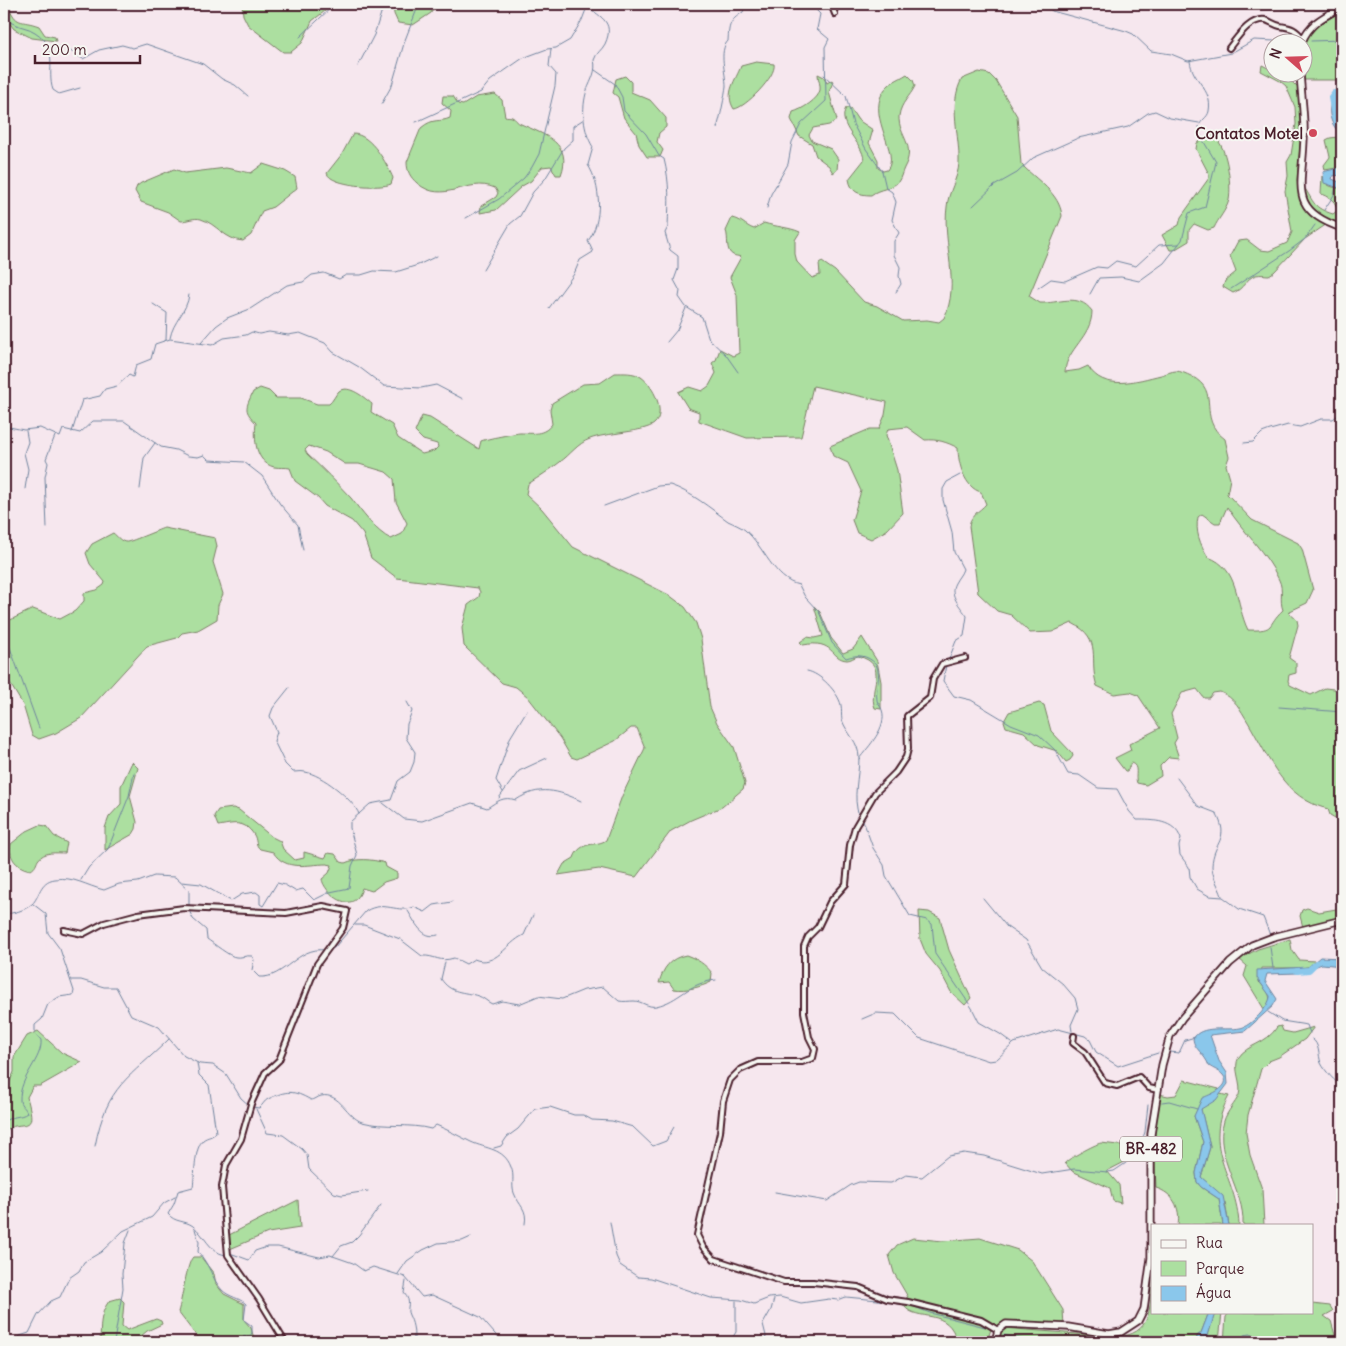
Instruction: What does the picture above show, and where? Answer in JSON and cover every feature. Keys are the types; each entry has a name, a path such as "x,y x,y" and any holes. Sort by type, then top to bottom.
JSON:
{"highway":[{"path":"1308,32 1314,24 1342,7"},
{"path":"1301,82 1304,128 1300,171 1302,196 1315,216 1342,228"},
{"name":"BR-482","path":"998,1330 1001,1326 1011,1324 1068,1328 1109,1334 1127,1329 1141,1316 1146,1298 1150,1258 1151,1144 1166,1046 1175,1026 1241,953 1262,941 1342,920"},
{"path":"995,1342 998,1330"}],"street":[{"path":"831,4 835,14"},
{"path":"1229,48 1242,32 1257,21 1262,20 1278,26 1293,28 1296,32"},
{"path":"965,658 942,664 933,679 930,698 907,716 907,755 896,772 875,793 856,827 850,845 846,884 830,902 818,927 805,943 803,950 804,1012 809,1037 815,1049 813,1058 802,1062 758,1062 740,1070 730,1080 723,1102 720,1132 697,1235 702,1248 714,1259 784,1282 813,1282 858,1287 886,1299 908,1302 987,1322 998,1330"},
{"path":"64,930 82,934 104,923 138,914 184,908 286,914 323,906 346,911 343,928 316,964 279,1060 266,1073 251,1104 241,1138 226,1166 222,1187 228,1255 259,1299 285,1342"},
{"path":"1074,1036 1073,1043 1085,1052 1105,1083 1117,1086 1139,1077 1149,1088 1158,1090"}],"green space":[{"path":"4,4 8,4 17,19 39,26 45,35 55,37 56,41 32,38 14,29 4,16"},
{"path":"242,4 334,4 312,21 302,43 291,52 283,52 248,25 243,15"},
{"path":"393,4 436,4 431,13 413,25 398,23 394,14"},
{"path":"1342,11 1342,80 1314,80 1314,32 1308,32"},
{"path":"756,62 774,64 771,76 759,91 745,103 734,109 730,98 741,66"},
{"path":"1262,65 1264,66 1264,73 1261,71"},
{"path":"979,72 989,74 996,81 1017,116 1021,164 1046,187 1057,200 1060,208 1062,216 1029,296 1040,303 1074,300 1086,305 1092,311 1088,328 1070,356 1065,372 1079,370 1088,366 1094,374 1102,379 1111,382 1131,382 1176,371 1189,375 1200,382 1206,390 1212,422 1216,431 1225,439 1229,457 1226,465 1230,479 1227,494 1252,520 1298,543 1302,549 1313,590 1307,603 1288,612 1297,620 1298,625 1289,658 1296,663 1296,673 1289,675 1288,681 1290,685 1311,695 1325,688 1342,690 1342,822 1330,815 1328,809 1313,804 1289,786 1271,763 1240,708 1230,697 1220,692 1213,693 1209,698 1204,698 1197,689 1182,693 1171,714 1177,738 1174,743 1179,758 1169,757 1160,766 1161,776 1146,785 1137,783 1134,764 1131,763 1127,771 1125,771 1115,758 1131,750 1129,744 1160,728 1138,695 1130,692 1114,694 1097,686 1092,643 1082,629 1072,623 1052,632 1030,633 1011,615 997,611 978,593 969,526 973,516 986,504 981,492 975,490 967,481 959,461 958,448 942,441 925,440 907,427 888,429 886,435 897,470 903,513 887,530 871,539 857,533 852,520 861,491 848,463 833,456 830,446 870,429 879,429 885,415 887,402 813,386 801,437 747,438 699,421 699,412 688,408 678,392 689,387 702,391 709,386 716,373 712,363 716,360 720,349 733,356 739,353 737,295 730,277 741,257 733,255 728,247 726,231 732,218 754,229 764,223 800,232 795,240 797,262 812,278 820,275 819,264 822,262 835,271 864,302 877,306 903,321 927,320 939,322 944,318 951,292 946,221 947,207 959,163 955,109 958,89 962,79","holes":["1227,507 1268,561 1280,584 1283,610 1267,628 1248,630 1231,578 1226,569 1208,557 1199,538 1197,522 1198,517 1202,514 1215,523 1220,523"]},
{"path":"818,74 824,77 827,83 832,80 833,82 829,92 837,120 829,125 813,128 809,135 812,141 831,149 838,159 837,170 833,173 829,166 816,156 812,144 799,136 791,119 793,112 809,104 819,93"},
{"path":"907,74 913,80 915,86 902,107 899,116 899,123 909,153 900,179 895,185 871,195 856,192 849,179 864,160 863,153 844,121 846,108 850,108 858,120 873,130 869,143 878,160 878,168 883,171 887,170 890,163 890,154 881,124 879,102 888,86"},
{"path":"625,76 631,82 631,92 650,100 666,118 666,127 659,133 657,142 663,150 660,157 647,157 639,145 636,133 624,118 618,97 613,93 616,79"},
{"path":"1281,82 1292,82 1298,88 1301,135 1297,180 1299,195 1310,214 1327,224 1305,239 1274,272 1269,275 1253,276 1233,293 1223,287 1225,281 1236,272 1230,256 1238,241 1247,240 1260,250 1269,251 1287,243 1292,232 1285,191 1288,176 1287,162 1291,155 1296,124 1295,107 1286,86"},
{"path":"495,94 502,100 505,116 511,117 539,132 560,148 564,164 561,175 556,175 551,166 542,167 531,181 522,186 496,210 480,213 481,206 496,197 498,193 495,188 475,185 446,192 437,192 417,183 408,171 407,162 421,128 429,122 450,118 451,111 442,103 443,96 453,96 458,104 463,105 476,97"},
{"path":"353,134 360,135 366,139 378,151 393,178 391,184 367,186 346,184 330,177 327,173 342,154"},
{"path":"1211,135 1221,145 1225,154 1230,185 1228,204 1214,228 1208,230 1194,224 1189,230 1189,241 1174,250 1170,250 1162,235 1179,225 1181,217 1209,178 1209,174 1196,149 1197,143"},
{"path":"1338,137 1342,142 1342,167 1325,170 1324,165 1330,157 1326,140"},
{"path":"263,164 285,171 295,177 297,188 273,207 262,211 251,235 243,241 231,238 212,224 201,219 181,221 168,212 141,202 135,191 141,183 174,169 185,173 226,168 251,173"},
{"path":"1322,176 1327,184 1342,189 1342,224 1317,212 1308,202 1304,187 1318,207 1333,214 1337,211 1336,205 1332,200 1321,194"},
{"path":"615,373 638,375 646,381 654,392 659,406 658,419 649,427 597,437 586,441 528,484 526,494 542,509 573,547 669,595 685,607 696,623 701,639 710,707 717,723 734,747 745,783 743,789 722,807 671,831 636,877 599,869 558,875 564,864 574,858 577,852 584,846 606,840 622,796 645,748 637,728 631,728 615,741 577,759 571,757 560,738 528,697 516,687 502,683 464,646 462,628 468,605 479,597 480,592 478,588 397,578 371,558 363,534 352,521 325,506 318,498 295,481 290,468 274,467 263,460 257,449 256,423 249,415 247,409 253,392 260,388 269,391 276,398 301,398 317,404 329,404 339,391 343,389 352,390 372,404 371,412 392,425 398,438 422,454 434,451 438,447 437,444 423,440 415,432 422,416 430,418 479,449 481,441 484,440 518,433 537,433 549,428 552,424 550,410 552,403 583,384 600,383","holes":["309,446 326,452 345,464 359,464 386,472 394,479 396,502 407,523 402,534 391,539 385,536 305,450"]},
{"path":"164,528 215,538 217,546 213,562 223,594 218,605 217,619 198,630 182,633 177,638 147,646 81,718 56,733 39,739 32,735 23,705 6,677 8,666 4,651 4,623 33,609 60,619 75,611 84,601 84,593 97,590 105,582 90,564 86,553 92,544 113,533 126,542"},
{"path":"814,606 820,612 831,638 843,653 853,649 862,637 877,661 881,682 881,709 875,708 873,700 876,671 868,660 858,656 848,660 842,659 827,647 813,644 803,645 800,642 807,637 823,636"},
{"path":"1039,703 1044,705 1051,731 1072,753 1073,756 1066,762 1057,751 1038,745 1024,732 1006,727 1004,721 1009,712"},
{"path":"132,762 138,768 130,796 137,822 136,829 133,834 105,850 105,828 109,817 121,804 121,786"},
{"path":"233,808 239,810 272,837 280,841 283,849 295,860 304,858 304,852 325,858 328,853 335,854 341,862 345,863 359,860 375,861 385,863 386,867 397,873 397,878 384,882 372,891 362,888 358,897 353,901 346,902 340,900 328,891 322,879 329,873 332,865 291,865 278,858 273,852 260,849 257,846 254,835 246,827 238,824 218,826 214,816 218,810"},
{"path":"40,825 46,826 54,836 67,843 65,853 43,855 33,869 26,869 15,862 11,854 11,844 27,831"},
{"path":"1307,908 1319,912 1342,908 1342,921 1304,931 1300,916 1302,910"},
{"path":"919,911 929,912 940,918 949,950 971,998 965,1005 951,992 940,971 926,954 920,939"},
{"path":"1290,939 1292,950 1299,960 1315,961 1308,967 1301,968 1261,968 1259,982 1270,998 1264,1009 1244,976 1247,966 1239,959 1258,949"},
{"path":"686,955 701,962 712,973 711,982 698,987 683,989 674,989 669,982 659,983 668,964 680,956"},
{"path":"1281,1026 1283,1031 1293,1033 1314,1027 1305,1039 1279,1057 1269,1061 1261,1069 1248,1115 1246,1133 1250,1155 1262,1189 1264,1224 1243,1224 1239,1199 1223,1148 1222,1134 1224,1121 1239,1095 1240,1086 1237,1062 1239,1057 1246,1050 1268,1037 1277,1027"},
{"path":"38,1031 62,1053 82,1062 40,1086 33,1086 27,1097 31,1118 29,1122 4,1132 4,1095 14,1072 14,1057 27,1036"},
{"path":"1184,1080 1219,1089 1194,1116 1203,1142 1196,1173 1197,1182 1201,1187 1219,1199 1223,1224 1178,1224 1177,1207 1171,1197 1156,1188 1154,1141 1159,1094 1176,1095"},
{"path":"1220,1094 1229,1096 1221,1115 1218,1132 1219,1147 1222,1162 1233,1191 1239,1224 1229,1224 1225,1203 1201,1177 1210,1147 1201,1110 1202,1106"},
{"path":"1101,1143 1118,1145 1134,1151 1134,1157 1107,1171 1119,1185 1121,1203 1113,1201 1110,1188 1072,1171 1065,1163 1081,1152"},
{"path":"298,1200 300,1228 268,1233 225,1251 229,1235"},
{"path":"913,1238 943,1241 980,1238 1018,1250 1032,1261 1063,1310 1064,1326 1004,1323 991,1329 987,1342 957,1342 953,1331 940,1319 917,1314 904,1306 903,1300 908,1297 894,1273 889,1255 897,1245"},
{"path":"193,1257 201,1257 214,1274 216,1284 224,1294 244,1304 244,1320 251,1328 255,1342 201,1342 178,1312"},
{"path":"120,1298 124,1302 122,1326 127,1330 156,1319 161,1321 162,1324 147,1331 134,1342 100,1342 101,1321 106,1306 109,1301"},
{"path":"1151,1299 1151,1314 1208,1314 1201,1333 1197,1336 1197,1342 995,1342 1003,1328 1115,1337 1127,1335 1137,1331 1143,1325"},
{"path":"1314,1304 1330,1306 1333,1311 1324,1316 1331,1321 1337,1342 1224,1342 1228,1314 1314,1314"},
{"path":"1214,1314 1222,1314 1219,1342 1206,1342"}],"water":[{"path":"1342,89 1342,104 1336,111 1337,115 1342,117 1342,134 1337,130 1330,118 1330,105 1336,93"},
{"path":"1342,167 1342,175 1333,176 1332,179 1342,183 1342,189 1324,183 1323,172"},
{"path":"1320,957 1342,958 1342,966 1322,964 1298,973 1267,974 1265,981 1277,999 1273,1006 1245,1031 1210,1035 1219,1061 1227,1073 1228,1084 1216,1100 1201,1109 1210,1147 1201,1177 1223,1196 1229,1224 1223,1224 1219,1199 1201,1187 1197,1182 1196,1173 1203,1142 1194,1116 1202,1098 1223,1087 1225,1079 1222,1074 1209,1066 1195,1046 1193,1039 1202,1031 1244,1027 1259,1015 1267,1005 1270,996 1257,978 1257,970 1308,967"},
{"path":"1208,1314 1215,1314 1206,1342 1197,1342 1197,1336 1201,1333"}],"waterway":[{"path":"4,4 10,22 35,32 43,38 47,45 50,52 53,90 59,94 80,88"},
{"path":"300,37 335,4"},
{"path":"358,66 374,35 384,4"},
{"path":"382,103 392,85 405,40 419,4"},
{"path":"549,308 574,274 580,260 593,252 588,241 593,233 598,213 596,182 588,165 593,147 585,127 584,105 594,72 594,60 605,44 608,29 604,20 585,4"},
{"path":"717,128 726,86 723,50 728,41 731,24 743,12 746,4"},
{"path":"767,208 771,194 788,164 792,142 801,124 826,101 825,47 829,39 817,29 820,14 816,10 815,4"},
{"path":"833,8 849,8 874,4"},
{"path":"893,4 901,6"},
{"path":"1044,4 1052,11 1126,31 1133,34 1151,51 1171,54 1188,61 1231,53 1254,40 1264,40"},
{"path":"416,122 481,92 490,81 523,58 547,49 556,48 570,40 582,20 587,7"},
{"path":"1314,41 1342,40"},
{"path":"46,46 64,47 83,59 99,50 122,45 133,48 146,44 203,64 248,96"},
{"path":"466,218 499,199 524,178 539,154 555,86 556,74 549,66 551,49"},
{"path":"1090,294 1099,278 1121,277 1139,281 1164,263 1182,240 1189,213 1205,207 1216,162 1201,137 1199,127 1209,111 1208,97 1194,74 1190,61"},
{"path":"595,70 615,84 622,97 624,111 646,134 659,156 664,159 669,200 668,227 665,233 670,250 678,256 678,269 674,280 680,291 679,297 686,307 702,317 709,339 726,355 738,372"},
{"path":"824,75 846,96 853,124 866,149 882,171 886,188 892,192 896,202 892,220 899,233 894,241 894,255 900,267 899,276 901,284 896,292"},
{"path":"1333,110 1331,97 1334,93 1342,92"},
{"path":"973,206 994,186 1017,173 1033,158 1078,138 1128,127 1148,113 1155,111 1170,118 1199,123"},
{"path":"483,270 510,224 520,216 533,192 545,179 564,148 573,140 573,126 584,119"},
{"path":"1324,210 1334,195 1336,187"},
{"path":"1231,289 1305,239 1315,225"},
{"path":"1038,288 1051,279 1065,281 1097,267 1107,268 1116,261 1136,266 1159,245 1179,244"},
{"path":"201,343 216,326 227,318 250,309 287,285 303,282 312,275 324,273 339,279 346,275 361,275 374,271 396,272 437,256"},
{"path":"170,338 174,326 186,306 189,295"},
{"path":"153,304 167,313 166,340"},
{"path":"667,342 677,330 686,308"},
{"path":"72,432 82,400 100,396 105,389 117,386 129,375 133,377 136,365 151,359 155,344 170,339 212,345 224,338 246,335 252,332 288,335 300,333 325,343 333,352 359,367 384,386 421,388 436,385 463,399"},
{"path":"1244,443 1253,442 1262,433 1270,430 1288,425 1300,427 1321,419 1333,419 1342,412"},
{"path":"4,426 24,430 40,428 60,437 63,429 80,433 93,421 124,421 161,447 176,450 188,456 198,457 204,455 209,460 244,462 262,476 280,504 298,525 303,550"},
{"path":"25,489 28,469 24,453 28,442 26,431"},
{"path":"47,528 45,477 48,463 46,459 55,436"},
{"path":"140,489 144,458 155,443"},
{"path":"949,659 956,641 964,636 967,616 956,601 953,592 953,587 963,569 954,552 952,532 943,500 943,489 947,482 960,475"},
{"path":"604,506 658,486 670,485 693,496 728,521 745,530 776,570 790,582 799,585 805,597 819,612 832,643 846,658 862,656 876,664 878,669 877,700 882,710 882,723 872,743 859,759"},
{"path":"4,631 39,728"},
{"path":"946,665 943,681 954,696 971,700 1011,724 1039,735 1055,750 1068,774 1079,775 1098,788 1117,789 1129,811 1137,820 1163,822 1174,828 1181,839 1179,846 1180,855 1189,867 1190,877 1197,889 1209,896 1223,897 1239,909 1263,917 1270,935"},
{"path":"807,671 823,679 836,694 841,705 842,720 857,747 859,758 856,802 859,816"},
{"path":"289,688 273,708 270,716 277,732 274,741 285,764 293,772 312,774 328,782 350,801 359,814"},
{"path":"181,882 201,884 231,901 242,894 256,892 260,895 260,904 263,906 277,883 295,891 303,889 314,900 330,892 349,888 352,866 357,855 350,822 370,804 391,800 398,781 410,772 414,762 415,752 406,738 407,724 412,711 407,702"},
{"path":"1279,707 1342,712"},
{"path":"503,792 496,780 510,738 527,710"},
{"path":"499,798 519,771 547,758"},
{"path":"81,880 89,867 108,849 129,796 134,773"},
{"path":"1177,778 1198,806 1216,813 1220,822 1222,835 1215,851 1212,870 1222,896"},
{"path":"383,803 404,819 422,821 472,803 487,808 501,800 516,800 533,792 556,792 581,801"},
{"path":"863,820 873,848 884,865 886,876 910,916 927,920 932,924 935,954 972,1008 979,1022 1012,1043"},
{"path":"4,914 26,908 35,901 46,883 50,880 62,878 104,890 119,884 138,882 154,876 175,877 189,890 189,907"},
{"path":"983,898 1007,927 1026,940 1042,967 1063,984 1075,998 1078,1009 1071,1025 1072,1031"},
{"path":"329,950 334,948 366,911 373,908 408,909 414,907 425,912 434,905 452,902"},
{"path":"4,1122 10,1118 27,1113 20,1102 23,1084 41,1047 41,1040 35,1033 35,1025 42,1019 48,1004 59,997 73,995 74,991 60,949 48,933 46,914 33,904"},
{"path":"189,910 193,919 206,930 207,939 233,956 252,956 254,960 252,970 259,977 276,973 307,953 315,950 325,950"},
{"path":"408,911 423,933 432,936 438,935"},
{"path":"355,925 364,925 400,939 422,956 444,960 454,958 466,964 474,959 482,961 495,957 524,935 533,915"},
{"path":"1270,947 1273,968"},
{"path":"445,962 441,979 445,984 453,990 480,997 492,1004 502,1001 519,1004 538,996 562,999 584,990 603,987 619,1001 637,1001 653,1006 664,1004 691,988 716,980"},
{"path":"1297,971 1309,970 1316,963"},
{"path":"71,980 81,980 104,987 116,987 131,1015 159,1027 184,1056 200,1064 213,1065 226,1074 241,1098 250,1106"},
{"path":"1268,1012 1282,1021 1307,1025 1310,1033"},
{"path":"862,1019 876,1013 895,1014 919,1038 989,1061 996,1060 1014,1043 1058,1029 1085,1036 1090,1040 1096,1052 1118,1066 1158,1053"},
{"path":"1170,1052 1179,1053 1185,1040 1195,1037"},
{"path":"95,1146 100,1125 113,1095 121,1084 169,1039"},
{"path":"1312,1039 1318,1047 1321,1063 1333,1079 1342,1086"},
{"path":"197,1063 199,1075 209,1085 216,1132 200,1144 196,1155 193,1187 178,1191 174,1204 168,1214 174,1219 193,1226 211,1247 225,1255"},
{"path":"252,1107 259,1108 268,1099 290,1092 311,1100 321,1096 333,1098 362,1122 431,1129 436,1125 504,1156 512,1170 513,1190 524,1211 525,1224"},
{"path":"1162,1102 1169,1101 1197,1109"},
{"path":"775,1192 827,1201 851,1185 859,1182 891,1183 906,1175 922,1177 948,1156 964,1153 984,1156 1042,1174 1074,1169 1114,1171 1126,1163 1140,1146 1145,1132 1148,1105"},
{"path":"494,1148 501,1146 507,1137 518,1129 535,1109 550,1107 574,1115 583,1115 592,1120 612,1121 633,1127 653,1146 666,1141 674,1127"},
{"path":"256,1109 267,1133 283,1135 302,1149 307,1155 309,1169 334,1193 342,1195 368,1191"},
{"path":"15,1342 20,1336 29,1333 38,1315 51,1301 60,1297 69,1278 79,1271 84,1262 101,1252 123,1231 152,1217 164,1203 175,1197"},
{"path":"333,1256 341,1246 352,1242 359,1235 381,1205"},
{"path":"610,1222 616,1256 620,1265 638,1277 651,1278 711,1298 741,1300 754,1304 769,1298 780,1297 801,1303 829,1299 838,1300 846,1297 878,1300 912,1306 930,1313 985,1327"},
{"path":"195,1229 199,1242 198,1252 219,1286 222,1290 246,1304 244,1320 252,1326 252,1333 250,1336 240,1337 237,1342"},
{"path":"114,1342 123,1288 122,1274 125,1243 130,1230"},
{"path":"398,1274 407,1261 423,1250 438,1243 462,1241 471,1237"},
{"path":"230,1253 249,1260 255,1251 267,1247 278,1247 319,1257 330,1255 353,1263 364,1271 373,1267 405,1277 422,1297 432,1295 480,1317 502,1342"},
{"path":"406,1281 404,1293 408,1300 408,1312 413,1326 414,1339 418,1342"},
{"path":"765,1342 766,1336 763,1324 771,1310 774,1299"},
{"path":"730,1342 736,1332 736,1301"},
{"path":"1237,1342 1244,1335 1251,1334 1266,1342"},
{"path":"1003,1335 1035,1342"},
{"path":"1001,1340 1004,1336"}],"place":[{"name":"Contatos Motel","path":"1313,133"}]}
